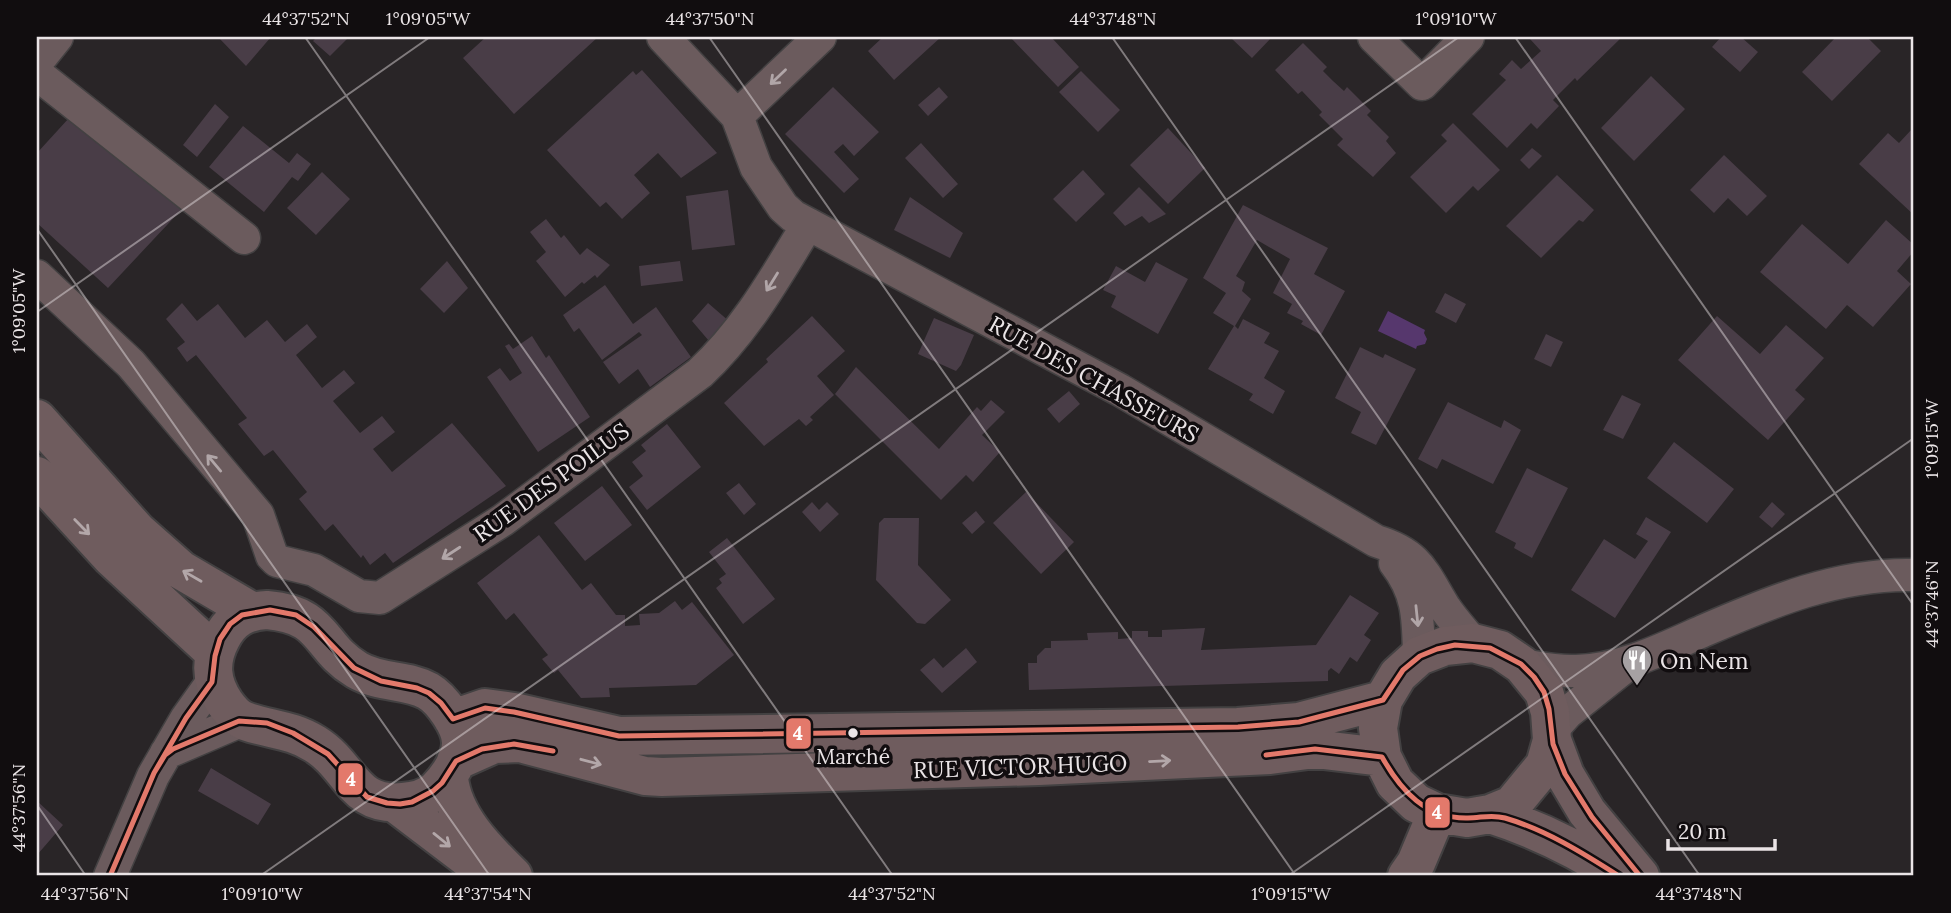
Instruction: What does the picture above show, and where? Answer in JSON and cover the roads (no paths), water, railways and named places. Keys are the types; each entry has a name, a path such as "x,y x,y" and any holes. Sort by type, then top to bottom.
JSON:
{"street":[{"path":"37,62 57,37"},
{"path":"663,37 737,117 820,37"},
{"path":"1374,37 1422,84 1468,37"},
{"path":"37,74 244,238"},
{"name":"RUE DES CHASSEURS","path":"737,117 750,153 764,180 783,207 808,224 1120,390 1376,541 1398,548 1418,565 1447,610 1473,643"},
{"name":"RUE DES POILUS","path":"37,276 131,363 258,515 272,556 277,561 314,570 359,596 380,598 503,520 699,373 742,329 808,224"},
{"path":"37,419 137,531 181,570 251,611"},
{"path":"37,476 214,667 231,711 243,720 294,733 316,745 335,760 363,794 372,800 395,803 491,876"},
{"name":"RUE DES CHASSEURS","path":"1376,541 1411,587 1418,618 1419,656"},
{"path":"1522,665 1576,671 1615,666 1766,603 1817,587 1867,578 1914,575"},
{"path":"110,876 153,776 214,667 230,625 251,611 285,611 299,616 312,624 355,669 373,678 409,684 428,691 443,703 453,719 461,743 452,769 453,797 461,814 494,858 513,876"},
{"path":"1633,660 1567,713 1552,735 1545,765 1512,805 1490,814 1467,818 1437,813 1416,803 1395,783 1382,757 1378,728 1383,700 1398,675 1419,656 1446,646 1473,643 1500,650 1522,665 1544,692 1550,712 1552,735 1565,775 1587,812 1640,876"},
{"name":"RUE VICTOR HUGO","path":"453,719 485,708 619,736 1224,728 1298,722 1383,700"},
{"path":"166,753 243,720"},
{"name":"RUE VICTOR HUGO","path":"395,803 416,801 434,792 452,769 494,744 520,743 645,776 662,777 1052,765 1270,755 1315,749 1382,757"},
{"path":"1407,876 1416,863 1437,813"},
{"path":"1490,814 1526,825 1560,841 1619,876"}],"place":[{"name":"On Nem","path":"1637,687"},
{"name":"Marché","path":"853,733"}]}
